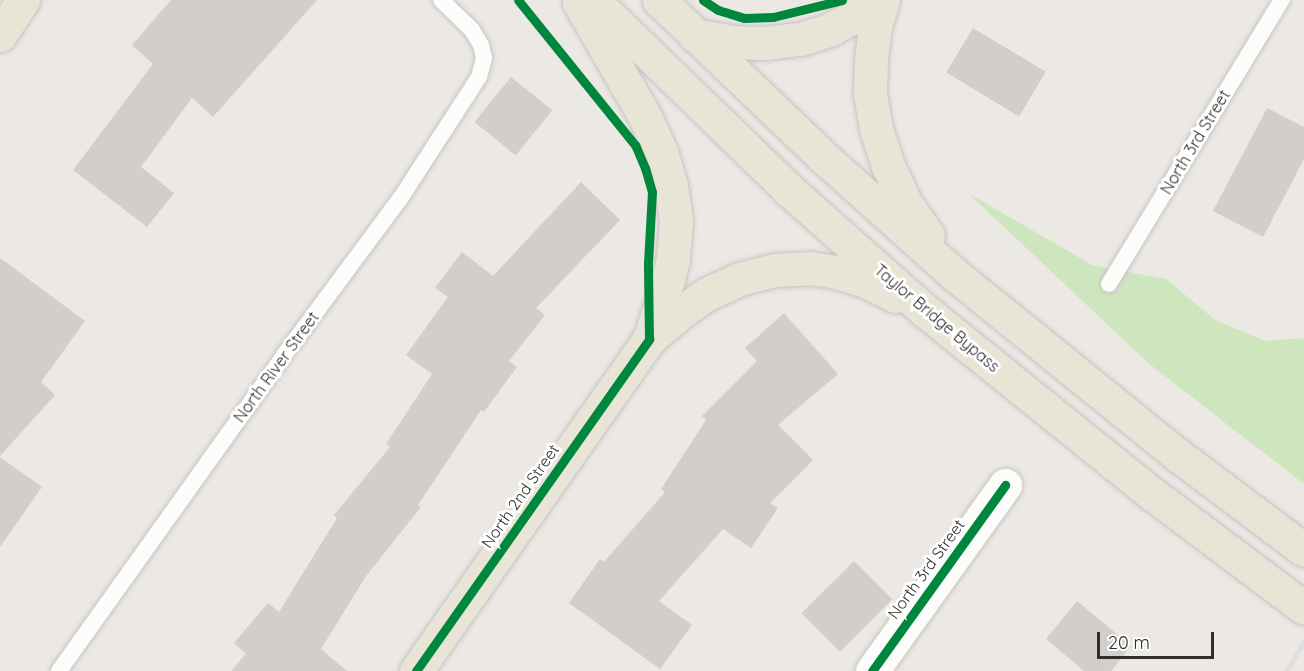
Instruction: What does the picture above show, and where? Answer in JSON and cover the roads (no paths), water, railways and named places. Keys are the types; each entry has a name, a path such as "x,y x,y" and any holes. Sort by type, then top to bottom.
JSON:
{"main road":[{"path":"0,35 23,0"},
{"path":"578,0 644,115 661,152 671,185 676,222 673,259 649,339"},
{"name":"Taylor Bridge Bypass","path":"593,0 789,190 924,310 1142,486 1304,608"},
{"path":"659,0 821,155 954,274 1092,387 1304,550"},
{"path":"694,35 733,42 766,43 801,39 831,29 858,14 874,0"},
{"path":"883,0 875,26 871,61 870,94 877,132 888,166 906,204 954,274"},
{"path":"649,339 705,295 740,279 776,270 809,268 836,272 866,281 924,310"},
{"name":"North 2nd Street","path":"416,671 649,339"}],"street":[{"name":"North 3rd Street","path":"872,671 1005,485"}],"lane":[{"name":"North River Street","path":"59,671 284,355 400,199 478,77 484,58 472,30 441,0"},
{"name":"North 3rd Street","path":"1109,284 1282,0"}],"railway":[{"path":"1286,671 1304,642"}]}
